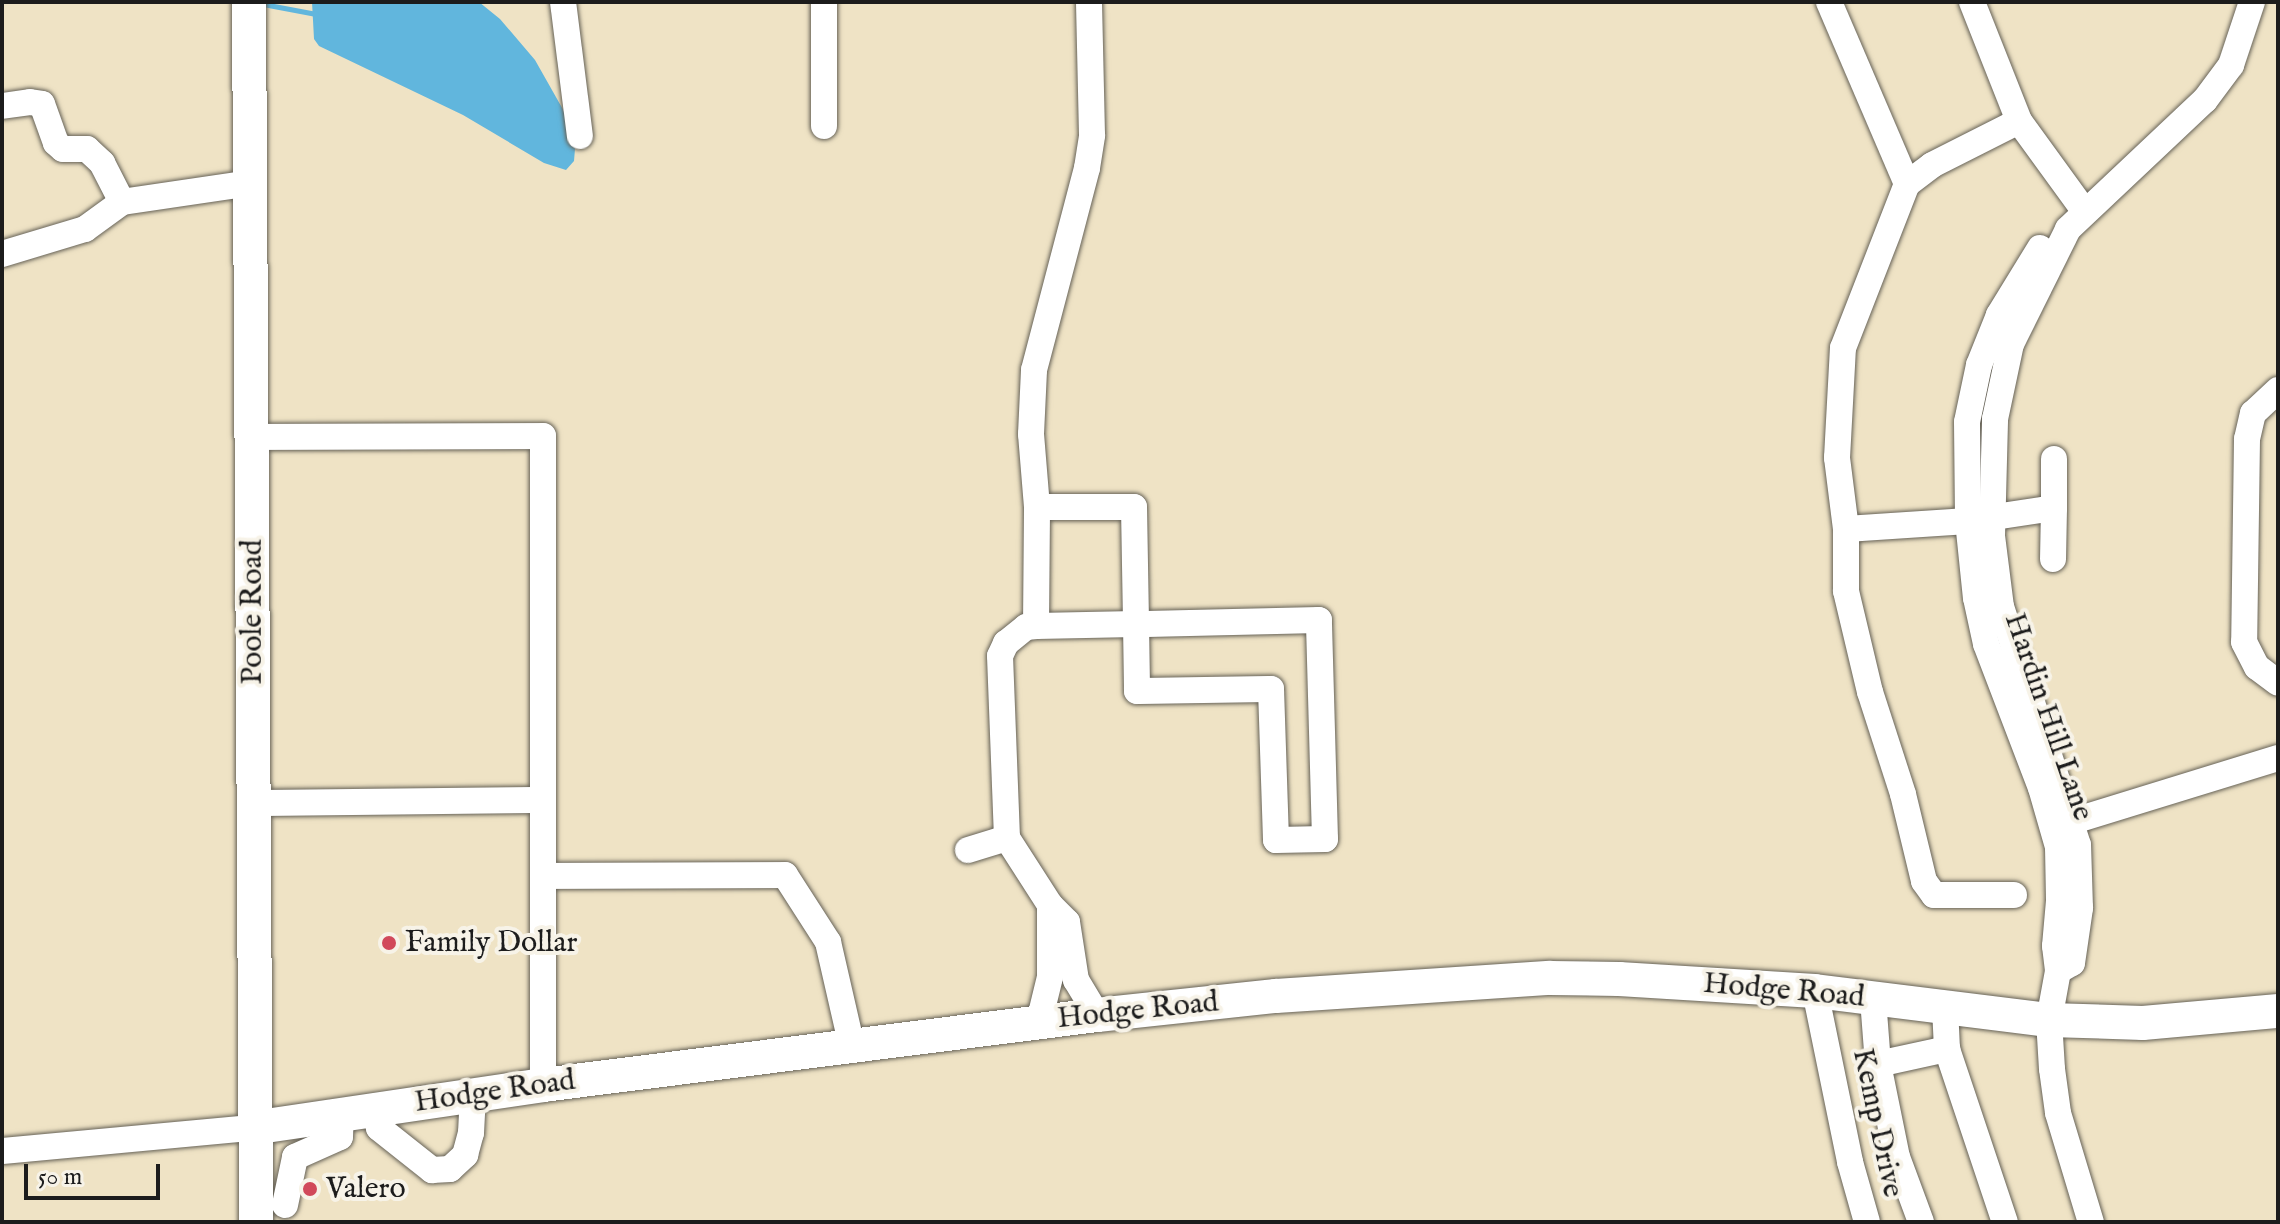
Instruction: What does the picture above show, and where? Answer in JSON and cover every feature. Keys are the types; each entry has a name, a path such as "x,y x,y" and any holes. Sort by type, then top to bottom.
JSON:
{"main road":[{"name":"Poole Road","path":"249,2 253,437 252,1128 273,1214"},
{"name":"Hodge Road","path":"252,1128 473,1094 1097,1015 1276,996 1550,978 1611,978 1815,991 2049,1020 2143,1023 2278,1011"}],"street":[{"path":"563,2 580,136"},
{"path":"824,2 824,126"},
{"path":"1036,626 1037,507 1031,434 1034,370 1091,146 1089,2"},
{"path":"1829,2 1907,184"},
{"path":"1972,2 2019,121 2076,220"},
{"name":"Hardin Hill Lane","path":"2091,1222 2058,1113 2049,1020 2058,971 2055,946 2059,901 2058,847 2063,824 1986,644 1976,598 1980,519 1995,419 2011,344 2076,220 2205,100 2231,65 2252,2"},
{"path":"2,106 30,102 42,104 56,143 63,149 87,149 95,156 102,163 122,202"},
{"path":"2014,895 1934,895 1924,881 1903,794 1870,692 1846,591 1846,529 1837,458 1843,348 1907,184 1932,165 2019,121"},
{"path":"2,254 85,229 122,202 251,183"},
{"path":"2278,390 2253,413 2247,439 2244,642 2257,667 2278,683"},
{"path":"253,437 543,436 543,1085"},
{"path":"2053,559 2054,459"},
{"path":"1037,507 1134,507 1136,624 1137,691 1271,689 1276,840 1325,839 1319,620 1136,624 1036,626 1026,627 1006,643 1000,656 1007,838 1050,905 1067,922 1076,980 1097,1015"},
{"path":"1846,529 1980,519 2054,508"},
{"path":"2063,824 2278,758"},
{"path":"253,803 543,800"},
{"path":"968,850 1007,838"},
{"path":"544,876 785,875 828,942 852,1047"},
{"path":"1039,1022 1050,977 1050,905"},
{"name":"Kemp Drive","path":"1815,991 1850,1162 1867,1222"},
{"path":"1873,999 1878,1064 1897,1157 1921,1222"},
{"path":"1945,1007 1947,1049 2005,1222"},
{"path":"1878,1064 1914,1059 1947,1049"},
{"path":"375,1108 379,1128 432,1170 450,1169 465,1155 471,1133 473,1094"},
{"path":"273,1214 295,1157 340,1137 341,1113"},
{"name":"Hodge Road","path":"2,1151 252,1128"}],"water":[{"path":"312,2 479,2 500,19 535,60 565,113 575,149 574,161 566,170 544,163 463,115 319,46 314,39"}],"waterway":[{"path":"263,4 316,14"}],"place":[{"name":"Family Dollar","path":"389,943"},
{"name":"Valero","path":"310,1189"}]}
